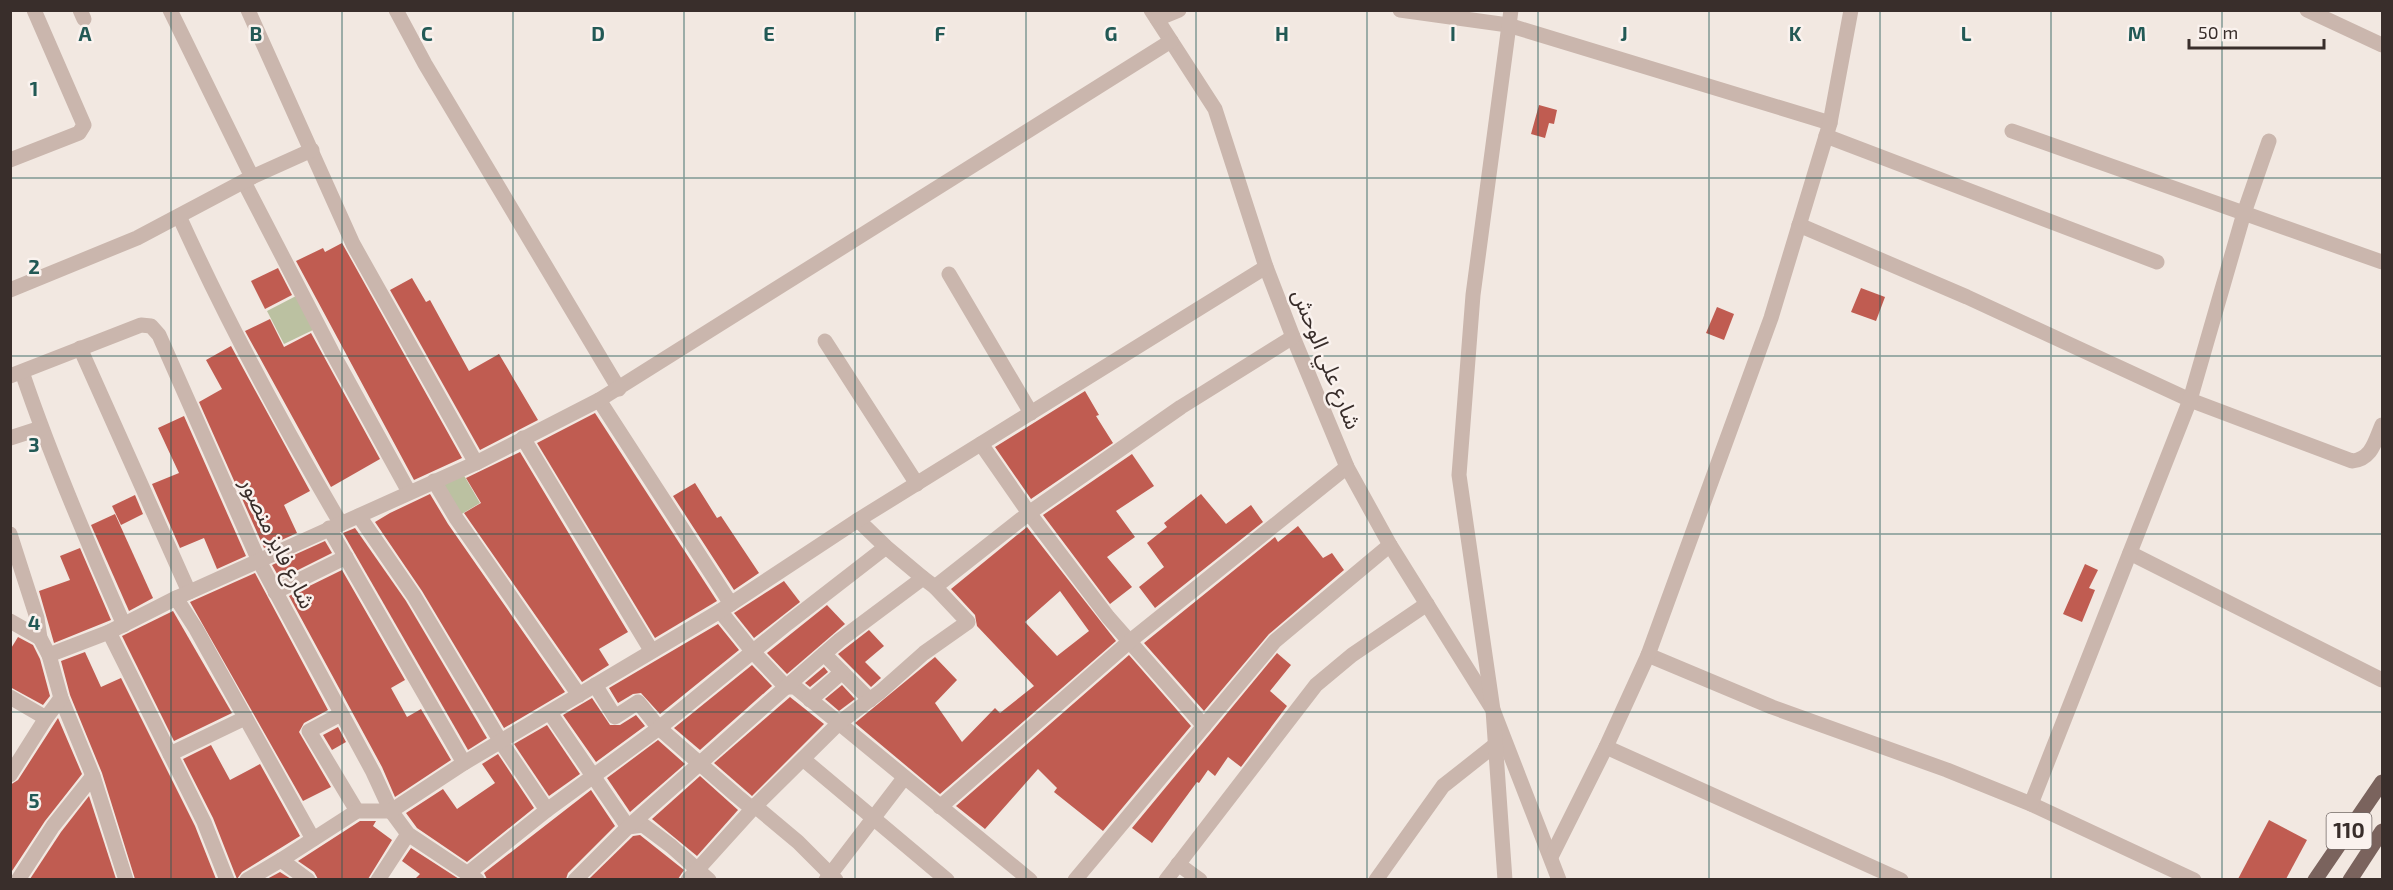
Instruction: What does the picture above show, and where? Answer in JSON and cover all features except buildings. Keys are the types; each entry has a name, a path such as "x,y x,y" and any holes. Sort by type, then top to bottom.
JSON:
{"main road":[{"name":"110","path":"2316,879 2382,782"},
{"name":"110","path":"2350,879 2382,831"}],"street":[{"path":"10,160 79,133 84,125 34,10"},
{"path":"170,10 248,179 332,352 409,492"},
{"path":"248,10 354,244 476,463"},
{"path":"396,10 431,74 619,389"},
{"path":"1154,15 1179,10"},
{"path":"1400,10 1510,18 1828,130 2157,262"},
{"path":"1551,857 1606,747 1648,655 1771,318 1828,130 1851,10"},
{"path":"2307,10 2382,45"},
{"name":"شارع علي الوحش","path":"1154,15 1215,109 1266,267 1347,467 1390,545 1493,710"},
{"path":"1505,879 1493,710 1459,475 1473,295 1510,18"},
{"path":"49,656 109,633 183,595 476,463 599,400 1171,41"},
{"path":"2012,131 2382,262"},
{"path":"2031,804 2190,400 2244,213 2269,141"},
{"path":"10,290 137,238 248,179 312,150"},
{"path":"179,216 214,294 335,526 346,557 464,763"},
{"path":"1799,225 1967,297 2190,400 2352,461 2361,460 2369,455 2382,425"},
{"path":"247,879 357,811 391,811 464,763 725,607 858,520 1266,267"},
{"path":"949,274 1031,413"},
{"name":"شارع فايز منصور","path":"16,374 141,325 151,326 159,335 259,561 373,772 391,811 408,834 472,877"},
{"path":"575,879 628,827 825,654 1181,407 1293,337"},
{"path":"825,341 917,484"},
{"path":"80,348 183,595 245,718 313,839"},
{"path":"16,374 124,625"},
{"path":"599,400 753,652 786,687 795,687 1030,879"},
{"path":"10,438 41,428"},
{"path":"523,438 651,650"},
{"path":"981,444 1029,513 1130,641 1204,726"},
{"path":"940,807 1130,641 1347,467"},
{"path":"434,481 456,518 579,694"},
{"path":"359,516 414,596 501,742 548,810"},
{"path":"628,827 644,825 671,846 698,876 755,806 839,723 870,700 924,653 968,622 929,582 886,547 858,520"},
{"path":"12,542 40,638 49,656 61,698 93,777 126,879"},
{"path":"1075,879 1275,641 1390,545"},
{"path":"472,877 548,810 659,728 886,547"},
{"path":"2130,553 2382,680"},
{"path":"275,592 346,557"},
{"path":"1166,879 1316,685 1352,655 1427,604"},
{"path":"10,621 40,638"},
{"path":"109,633 204,822 227,879"},
{"path":"825,654 870,700"},
{"path":"1648,655 1772,707 1947,770 2031,804 2194,879"},
{"path":"810,700 842,672"},
{"path":"595,685 615,717 638,702 659,728 749,806 755,806 798,842 831,878 872,818 904,778"},
{"path":"10,697 46,718"},
{"path":"10,776 61,698"},
{"path":"1493,710 1559,879"},
{"path":"550,713 628,827"},
{"path":"341,714 309,731 357,811"},
{"path":"170,754 245,718"},
{"path":"1376,879 1443,786 1496,745"},
{"path":"1606,747 1900,879"},
{"path":"803,759 947,879"},
{"path":"23,878 53,826 93,777"},
{"path":"378,879 408,834"},
{"path":"281,860 308,879"},
{"path":"1178,864 1200,879"}],"green space":[{"path":"296,296 313,330 284,344 267,311"},
{"path":"462,472 480,503 460,515 441,484"}]}
